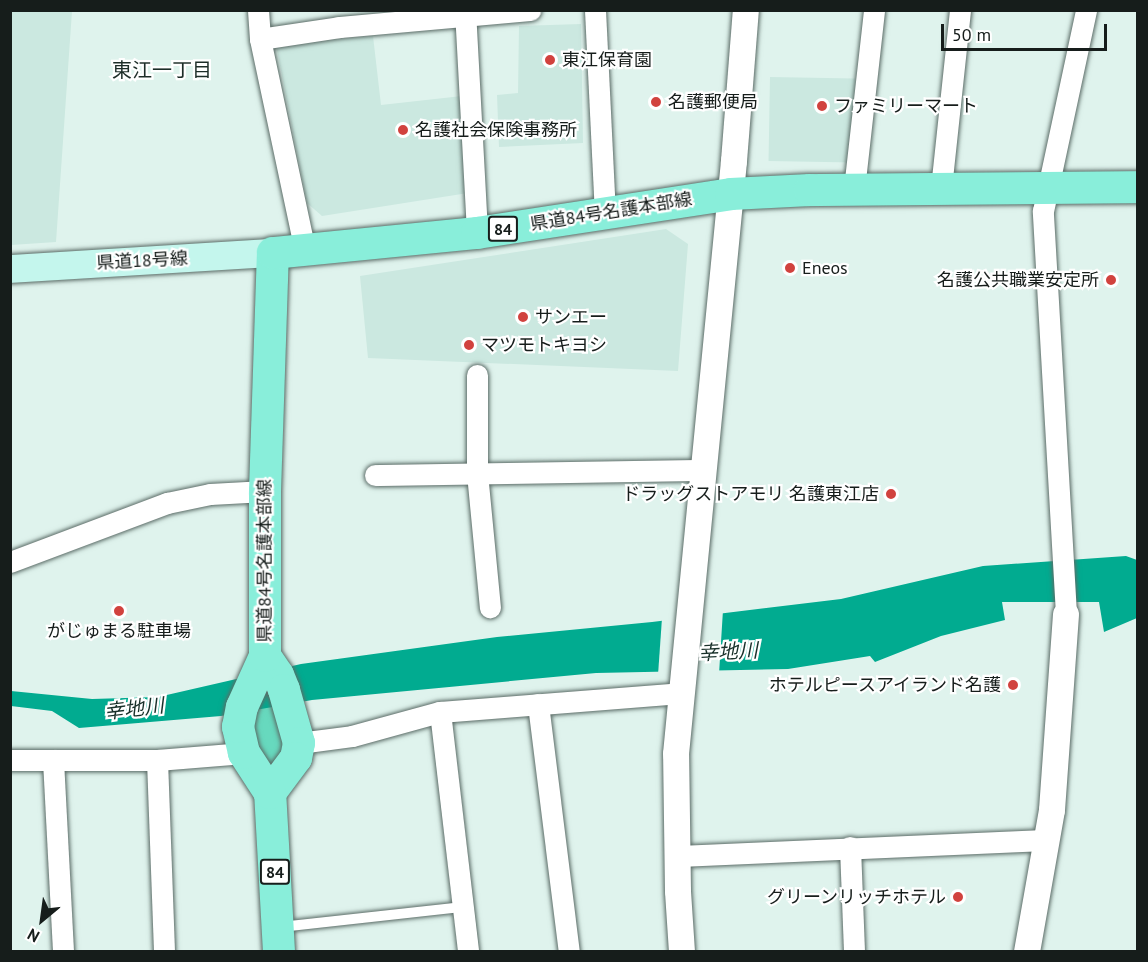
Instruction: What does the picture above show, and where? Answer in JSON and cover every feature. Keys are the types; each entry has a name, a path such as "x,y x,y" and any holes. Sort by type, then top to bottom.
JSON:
{"main road":[{"name":"県道84号名護本部線","path":"270,793 244,753 238,727 264,656 265,491 273,253 477,233 731,194 854,189 1137,187"},
{"name":"県道18号線","path":"10,269 273,253"},
{"name":"県道84号名護本部線","path":"264,656 278,675 299,743"},
{"path":"270,793 296,758 299,743"},
{"name":"84","path":"270,793 278,939"}],"street":[{"path":"258,10 260,39 304,250"},
{"path":"260,39 338,19 530,10"},
{"path":"594,10 605,214"},
{"path":"682,951 676,754 702,470 731,194 746,10"},
{"path":"854,189 873,10"},
{"path":"941,188 960,10"},
{"path":"1027,951 1052,810 1066,614 1043,211 1086,10"},
{"path":"465,12 477,233"},
{"path":"477,375 477,473 490,607"},
{"path":"375,475 702,470"},
{"path":"10,562 167,503 210,494 265,491"},
{"path":"299,743 352,736 440,712 538,704 683,687"},
{"path":"538,704 568,951"},
{"path":"440,712 468,951"},
{"path":"10,760 157,760 244,753"},
{"path":"53,760 63,951"},
{"path":"157,760 164,951"},
{"path":"678,856 1046,840"},
{"path":"850,847 854,951"}],"lane":[{"path":"278,939 463,907"}],"shaded area":[{"path":"11,10 72,11 56,242 11,245"},
{"name":"東江保育園","path":"581,24 583,143 499,147 497,95 518,93 519,26"},
{"path":"373,36 381,105 462,96 468,193 322,216 307,203 276,45"},
{"path":"770,77 855,78 854,162 769,161"},
{"name":"サンエー","path":"666,229 688,244 678,371 368,358 360,276"},
{"path":"259,695 286,711 283,766 263,766 247,719"}],"water":[{"name":"幸地川","path":"1126,556 1137,560 1137,618 1104,632 1099,602 1002,602 1005,620 941,636 875,662 870,656 788,669 596,673 312,700 221,716 79,728 52,711 11,706 11,691 92,699 158,697 301,664 497,637 652,622 841,599 983,566"}],"pier":[{"path":"723,610 719,674 658,675 662,618"}],"place":[{"name":"東江保育園","path":"550,60"},
{"name":"名護郵便局","path":"656,102"},
{"name":"ファミリーマート","path":"822,106"},
{"name":"名護社会保険事務所","path":"403,130"},
{"name":"Eneos","path":"790,268"},
{"name":"名護公共職業安定所","path":"1111,280"},
{"name":"サンエー","path":"523,317"},
{"name":"マツモトキヨシ","path":"469,345"},
{"name":"ドラッグストアモリ 名護東江店","path":"891,494"},
{"name":"がじゅまる駐車場","path":"119,611"},
{"name":"ホテルピースアイランド名護","path":"1013,685"},
{"name":"グリーンリッチホテル","path":"958,897"}],"district":[{"name":"東江一丁目","path":"162,70"}]}
